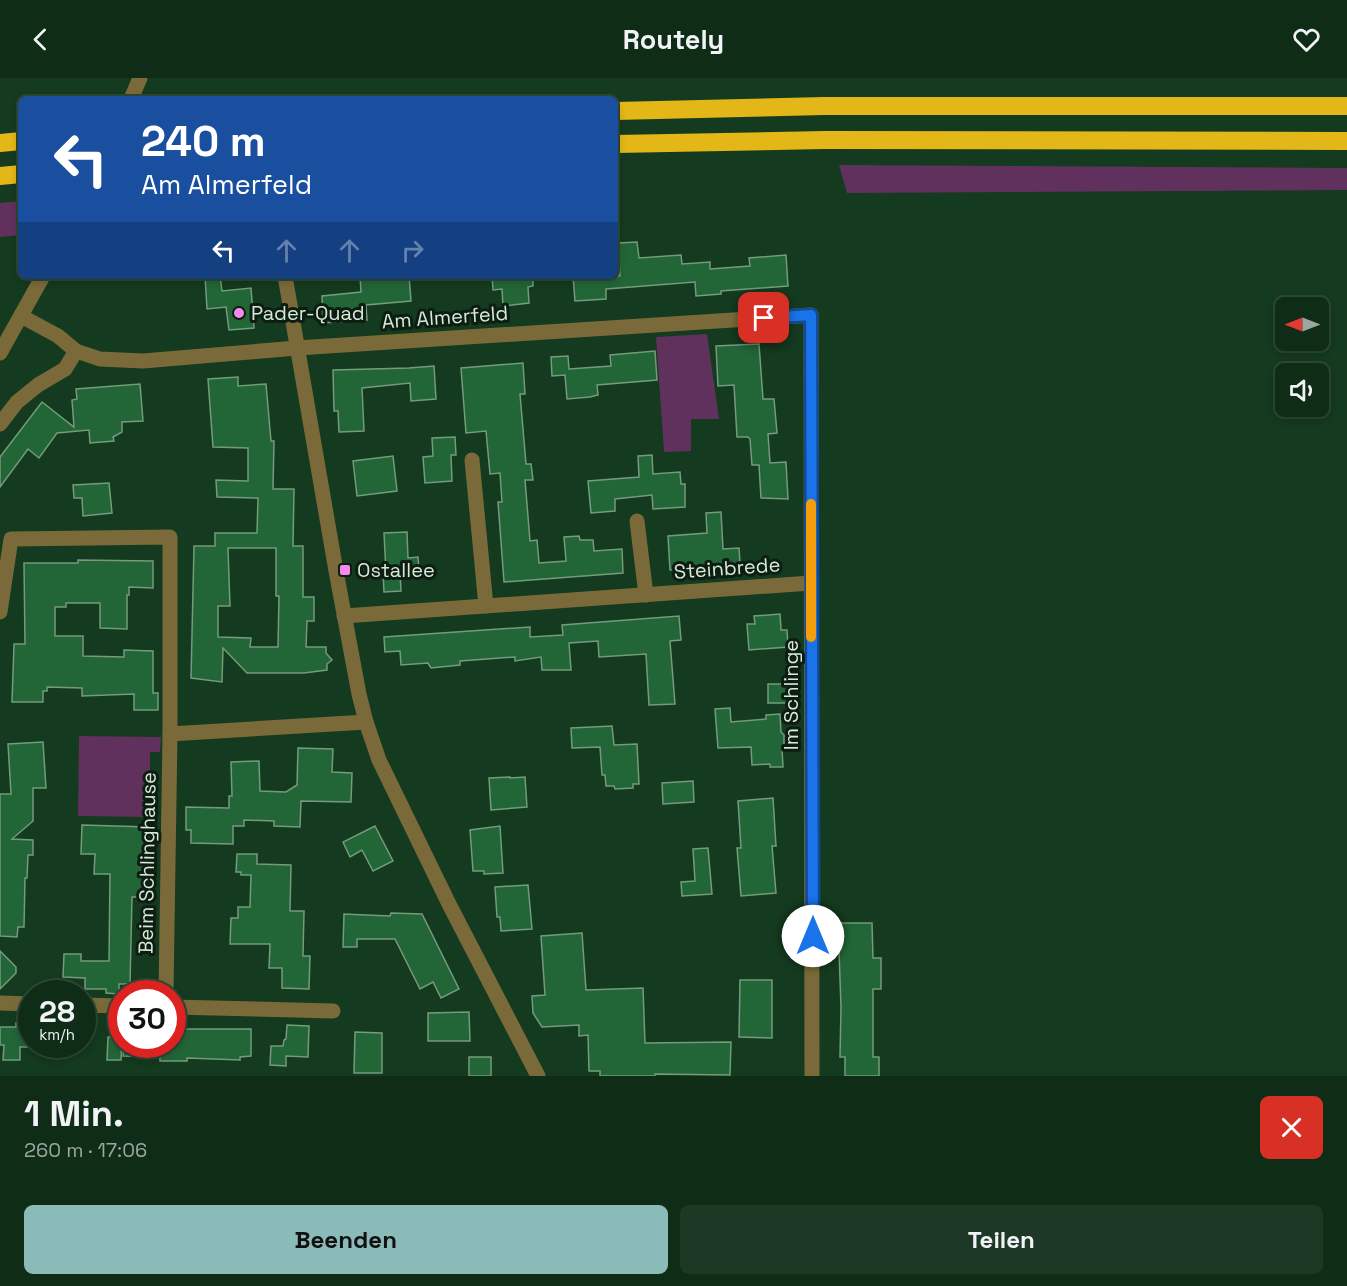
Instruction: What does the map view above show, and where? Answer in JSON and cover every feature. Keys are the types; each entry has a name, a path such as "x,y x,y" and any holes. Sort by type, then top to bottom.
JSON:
{"highway":[{"path":"618,111 802,106 1347,106"},
{"path":"618,144 825,140 1347,141"},
{"path":"0,176 18,174"}],"street":[{"path":"132,96 140,78"},
{"path":"0,353 41,279"},
{"path":"286,279 344,616 366,722 379,760 426,858 538,1076"},
{"name":"Am Almerfeld","path":"21,316 58,336 76,351 100,359 143,361 297,348 811,315"},
{"name":"Im Schlinge","path":"811,315 812,1076"},
{"path":"0,424 17,402 38,385 65,369 76,351"},
{"path":"472,460 486,606"},
{"path":"637,521 646,595"},
{"name":"Beim Schlinghause","path":"0,612 11,539 170,537 166,980"},
{"name":"Steinbrede","path":"344,616 811,583"},
{"path":"170,734 366,722"},
{"path":"0,1003 18,1004"},
{"path":"186,1007 333,1011"}],"shaded area":[{"path":"839,165 1347,168 1347,190 847,193"},
{"path":"18,201 18,235 0,237 0,203"},
{"path":"707,334 719,419 691,419 691,451 664,452 656,337"},
{"path":"79,736 161,737 160,752 150,752 150,817 78,816"}],"building":[{"path":"637,242 639,258 681,255 682,264 710,262 710,269 750,266 749,258 786,255 788,286 721,291 721,294 696,296 695,282 606,289 606,299 575,301 573,279 618,279 620,276 618,243"},
{"path":"205,279 220,279 222,291 251,288 254,328 229,330 226,307 207,309"},
{"path":"360,279 409,279 411,301 366,305 367,320 323,323 322,296 361,292"},
{"path":"492,279 533,279 533,286 528,287 529,303 503,306 502,289 493,290"},
{"path":"759,344 763,399 774,399 777,433 768,434 770,463 786,462 788,499 761,498 759,465 752,465 750,439 737,437 734,385 718,386 716,346"},
{"path":"655,351 657,380 597,385 598,395 590,397 567,399 565,375 552,376 551,357 568,356 569,369 611,366 610,355"},
{"path":"523,363 525,394 520,394 526,464 531,464 533,480 525,480 530,541 537,540 539,563 566,561 564,537 579,536 580,540 593,540 594,551 622,549 623,573 504,582 498,502 502,502 500,473 490,474 486,431 466,433 461,368"},
{"path":"434,366 436,399 411,401 410,383 362,388 364,431 339,432 338,411 334,411 333,370"},
{"path":"238,377 238,386 266,384 271,441 274,441 273,489 294,489 293,546 303,546 303,597 314,597 314,621 307,621 306,647 326,647 326,653 332,660 327,664 327,670 304,673 247,673 223,648 222,682 191,678 194,546 215,546 215,533 257,533 258,498 217,497 216,480 248,481 248,448 213,447 208,379","holes":["228,548 276,548 276,596 279,596 278,647 250,647 251,638 218,637 218,606 230,606"]},
{"path":"140,384 143,421 122,422 122,432 113,437 114,441 90,443 89,430 57,433 39,458 28,449 0,487 0,457 42,402 74,427 72,400 77,399 76,389"},
{"path":"455,437 456,455 451,455 452,481 425,483 423,457 433,456 432,438"},
{"path":"652,455 653,474 680,472 681,484 685,484 685,507 653,509 652,495 615,499 615,511 591,513 588,481 639,477 638,456"},
{"path":"393,456 397,491 357,496 353,461"},
{"path":"109,483 112,513 83,516 82,498 74,498 73,485"},
{"path":"721,512 723,549 739,548 740,563 670,570 668,536 707,533 706,513"},
{"path":"407,532 408,558 418,557 419,570 400,572 401,591 384,592 383,573 386,572 384,533"},
{"path":"78,560 153,561 153,588 129,587 127,629 100,628 100,603 66,603 66,607 55,607 55,636 83,636 83,656 124,657 124,650 153,651 153,693 158,693 158,710 134,710 134,694 82,696 82,688 47,687 47,691 43,691 43,702 12,702 14,644 25,644 24,563 78,563"},
{"path":"780,614 781,630 787,630 788,647 749,650 747,624 755,624 754,616"},
{"path":"679,616 681,640 670,641 675,704 649,705 646,654 599,657 598,641 569,643 571,670 542,670 541,657 515,661 515,657 460,661 460,665 431,668 428,663 401,665 400,651 385,652 384,637 530,627 530,637 563,635 562,625"},
{"path":"768,684 787,684 788,703 768,703"},
{"path":"730,708 731,722 766,719 766,715 780,714 781,732 784,735 783,767 770,767 770,764 752,765 751,747 718,748 715,709"},
{"path":"612,726 614,745 637,744 639,784 633,784 633,788 615,789 614,786 606,786 605,775 602,775 600,747 572,748 571,728"},
{"path":"43,742 46,788 33,788 33,821 12,839 33,840 33,855 28,855 27,878 25,878 24,927 18,927 17,937 0,936 0,794 11,794 8,744"},
{"path":"298,748 333,749 332,772 352,773 351,802 301,801 300,827 274,826 274,821 244,820 244,826 233,826 233,844 191,843 191,830 186,830 186,807 229,808 229,796 232,796 231,762 259,761 260,791 286,792 297,785"},
{"path":"525,777 527,807 491,810 489,778"},
{"path":"693,781 694,802 663,804 662,783"},
{"path":"773,798 776,846 772,846 776,893 741,896 737,848 741,848 738,801"},
{"path":"82,825 149,827 147,887 143,887 143,897 132,897 130,980 108,980 108,993 106,989 96,989 96,980 63,977 64,954 81,954 81,961 109,961 110,874 94,874 95,854 81,854"},
{"path":"375,826 393,861 373,871 362,850 350,857 343,842"},
{"path":"500,826 503,873 484,874 484,871 473,871 470,830"},
{"path":"708,848 712,894 682,896 681,882 695,881 693,849"},
{"path":"237,854 257,854 257,864 291,865 290,911 304,911 303,956 310,956 309,989 282,988 282,968 269,968 270,944 230,944 231,918 238,918 238,907 250,907 251,875 241,875 241,872 236,872"},
{"path":"528,885 532,929 501,931 500,917 497,917 495,887"},
{"path":"391,913 422,914 459,989 441,998 433,982 420,989 395,939 357,939 357,947 343,947 344,914 390,916"},
{"path":"838,923 872,923 873,958 881,958 881,989 873,989 873,1057 879,1057 879,1076 845,1076 845,1057 840,1057"},
{"path":"582,933 586,990 643,988 645,1043 731,1042 730,1075 600,1076 600,1071 589,1071 588,1035 579,1036 579,1025 542,1027 533,1013 532,996 545,995 541,936"},
{"path":"0,951 16,967 16,973 0,989"},
{"path":"740,980 772,980 772,1038 739,1037"},
{"path":"469,1012 470,1041 428,1041 428,1013"},
{"path":"18,1023 18,1058 20,1060 3,1060 4,1045 0,1045 0,1027 16,1027"},
{"path":"287,1025 309,1026 308,1057 286,1056 286,1066 270,1065 271,1046 283,1046"},
{"path":"186,1029 251,1029 251,1056 240,1057 240,1060 187,1058 187,1061 160,1061 160,1058 186,1058"},
{"path":"355,1032 382,1033 382,1073 354,1073"},
{"path":"108,1037 108,1058 121,1058 121,1060 107,1060"},
{"path":"469,1057 491,1057 491,1076 469,1076"}],"slow traffic":[{"path":"811,504 811,637"}],"place":[{"name":"Pader-Quad","path":"239,313"},
{"name":"Ostallee","path":"345,570"}],"route":[{"path":"764,318 811,315 813,936"}]}
